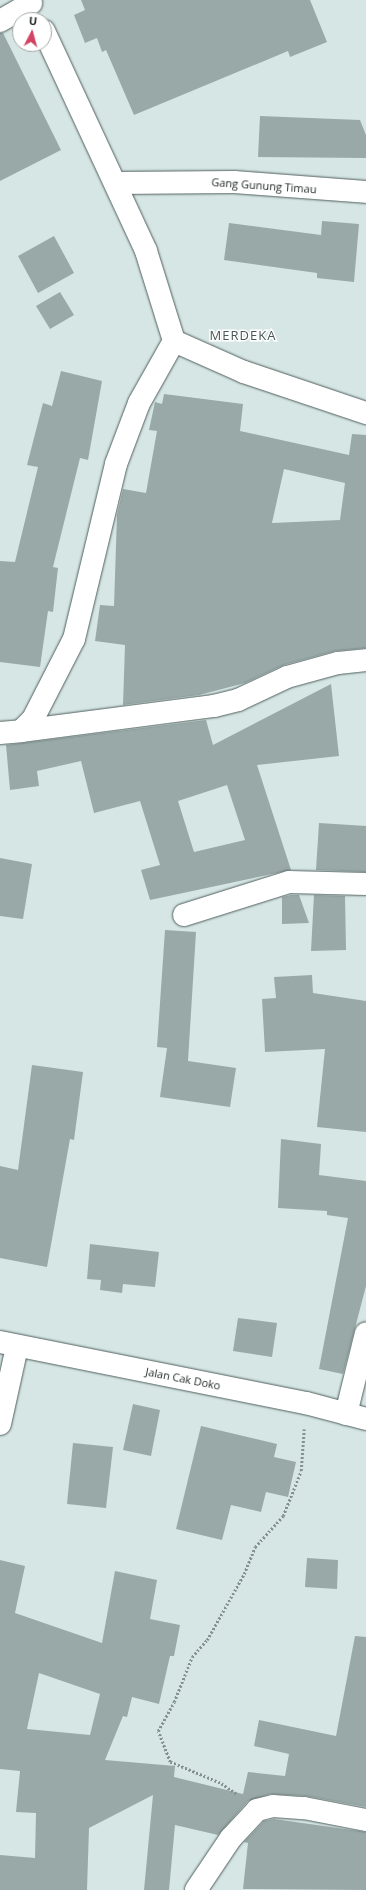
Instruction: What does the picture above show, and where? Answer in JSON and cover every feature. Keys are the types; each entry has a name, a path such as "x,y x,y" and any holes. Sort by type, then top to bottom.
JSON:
{"street":[{"path":"0,21 33,8"},
{"path":"10,732 52,686 74,639 116,464 139,402 174,341 146,251 52,48"},
{"name":"Gang Gunung Timau","path":"115,183 234,182 366,192"},
{"path":"174,341 244,372 366,412"},
{"path":"10,732 214,706 238,700 287,677 326,665 366,660"},
{"path":"184,915 289,882 366,884"},
{"path":"356,1417 366,1333"},
{"path":"0,1424 8,1344"},
{"name":"Jalan Cak Doko","path":"8,1344 306,1403 356,1417"},
{"path":"196,1890 231,1838 257,1810 273,1806 304,1808 366,1820"}],"path":[{"path":"257,1810 220,1783 170,1762 158,1731 192,1657 207,1640 244,1574 255,1547 283,1516 301,1471 306,1403"}],"building":[{"path":"81,0 310,0 327,42 290,57 288,51 134,115 106,50 102,52 97,38 85,43 74,15 85,10"},
{"path":"0,33 3,33 61,150 0,181"},
{"path":"260,116 360,120 366,135 366,158 258,157"},
{"path":"322,221 359,224 354,282 317,278 317,273 224,260 229,223 321,235"},
{"path":"54,236 74,273 38,293 18,256"},
{"path":"60,292 74,315 50,329 36,306"},
{"path":"61,371 102,381 88,460 80,458 53,567 58,568 53,612 48,611 40,667 0,662 0,561 15,562 38,467 27,465 43,403 52,406"},
{"path":"164,394 243,404 240,431 349,455 352,434 366,435 366,648 335,651 284,665 245,683 199,695 123,705 125,645 95,641 100,605 114,606 117,515 123,489 146,493 157,431 149,430 155,402 162,404","holes":["284,469 345,483 340,520 272,523"]},
{"path":"331,684 339,756 257,765 291,870 150,900 141,870 160,865 140,801 94,813 81,761 37,771 39,786 10,790 6,745 206,720 213,745","holes":["227,785 245,840 194,852 178,801"]},
{"path":"319,823 366,826 366,872 316,870"},
{"path":"0,858 32,864 23,919 0,916"},
{"path":"299,895 309,923 282,924 282,897"},
{"path":"314,895 345,896 346,950 311,951"},
{"path":"165,930 196,932 188,1061 236,1068 230,1107 160,1097 167,1048 157,1047"},
{"path":"312,975 313,993 366,1001 366,1132 317,1127 325,1049 265,1052 262,999 276,998 274,977"},
{"path":"32,1065 83,1072 74,1140 70,1139 47,1267 0,1258 0,1166 18,1170"},
{"path":"281,1139 321,1144 319,1175 366,1181 366,1286 343,1374 319,1369 348,1218 327,1215 327,1211 278,1208"},
{"path":"90,1244 159,1252 155,1287 123,1284 122,1293 100,1290 101,1280 87,1279"},
{"path":"238,1318 277,1323 272,1357 233,1351"},
{"path":"133,1404 160,1410 151,1456 123,1450"},
{"path":"201,1426 277,1444 274,1457 296,1462 288,1497 266,1492 261,1512 231,1505 222,1540 176,1529"},
{"path":"73,1443 113,1447 106,1508 67,1504"},
{"path":"307,1558 338,1560 337,1589 305,1587"},
{"path":"0,1560 25,1566 15,1613 102,1643 115,1571 157,1580 150,1619 180,1625 174,1656 170,1656 159,1704 132,1697 127,1717 123,1716 105,1760 175,1766 174,1777 243,1794 248,1772 285,1776 289,1754 254,1746 259,1720 336,1736 355,1636 366,1637 366,1807 306,1796 270,1794 248,1801 218,1835 175,1825 169,1890 144,1890 153,1795 89,1828 87,1890 0,1890 0,1855 35,1858 36,1813 16,1812 20,1771 0,1769","holes":["39,1673 100,1694 90,1735 27,1729"]},
{"path":"274,1819 366,1832 366,1890 243,1889 248,1843 244,1842 264,1821"}],"district":[{"name":"MERDEKA","path":"243,335"}]}
